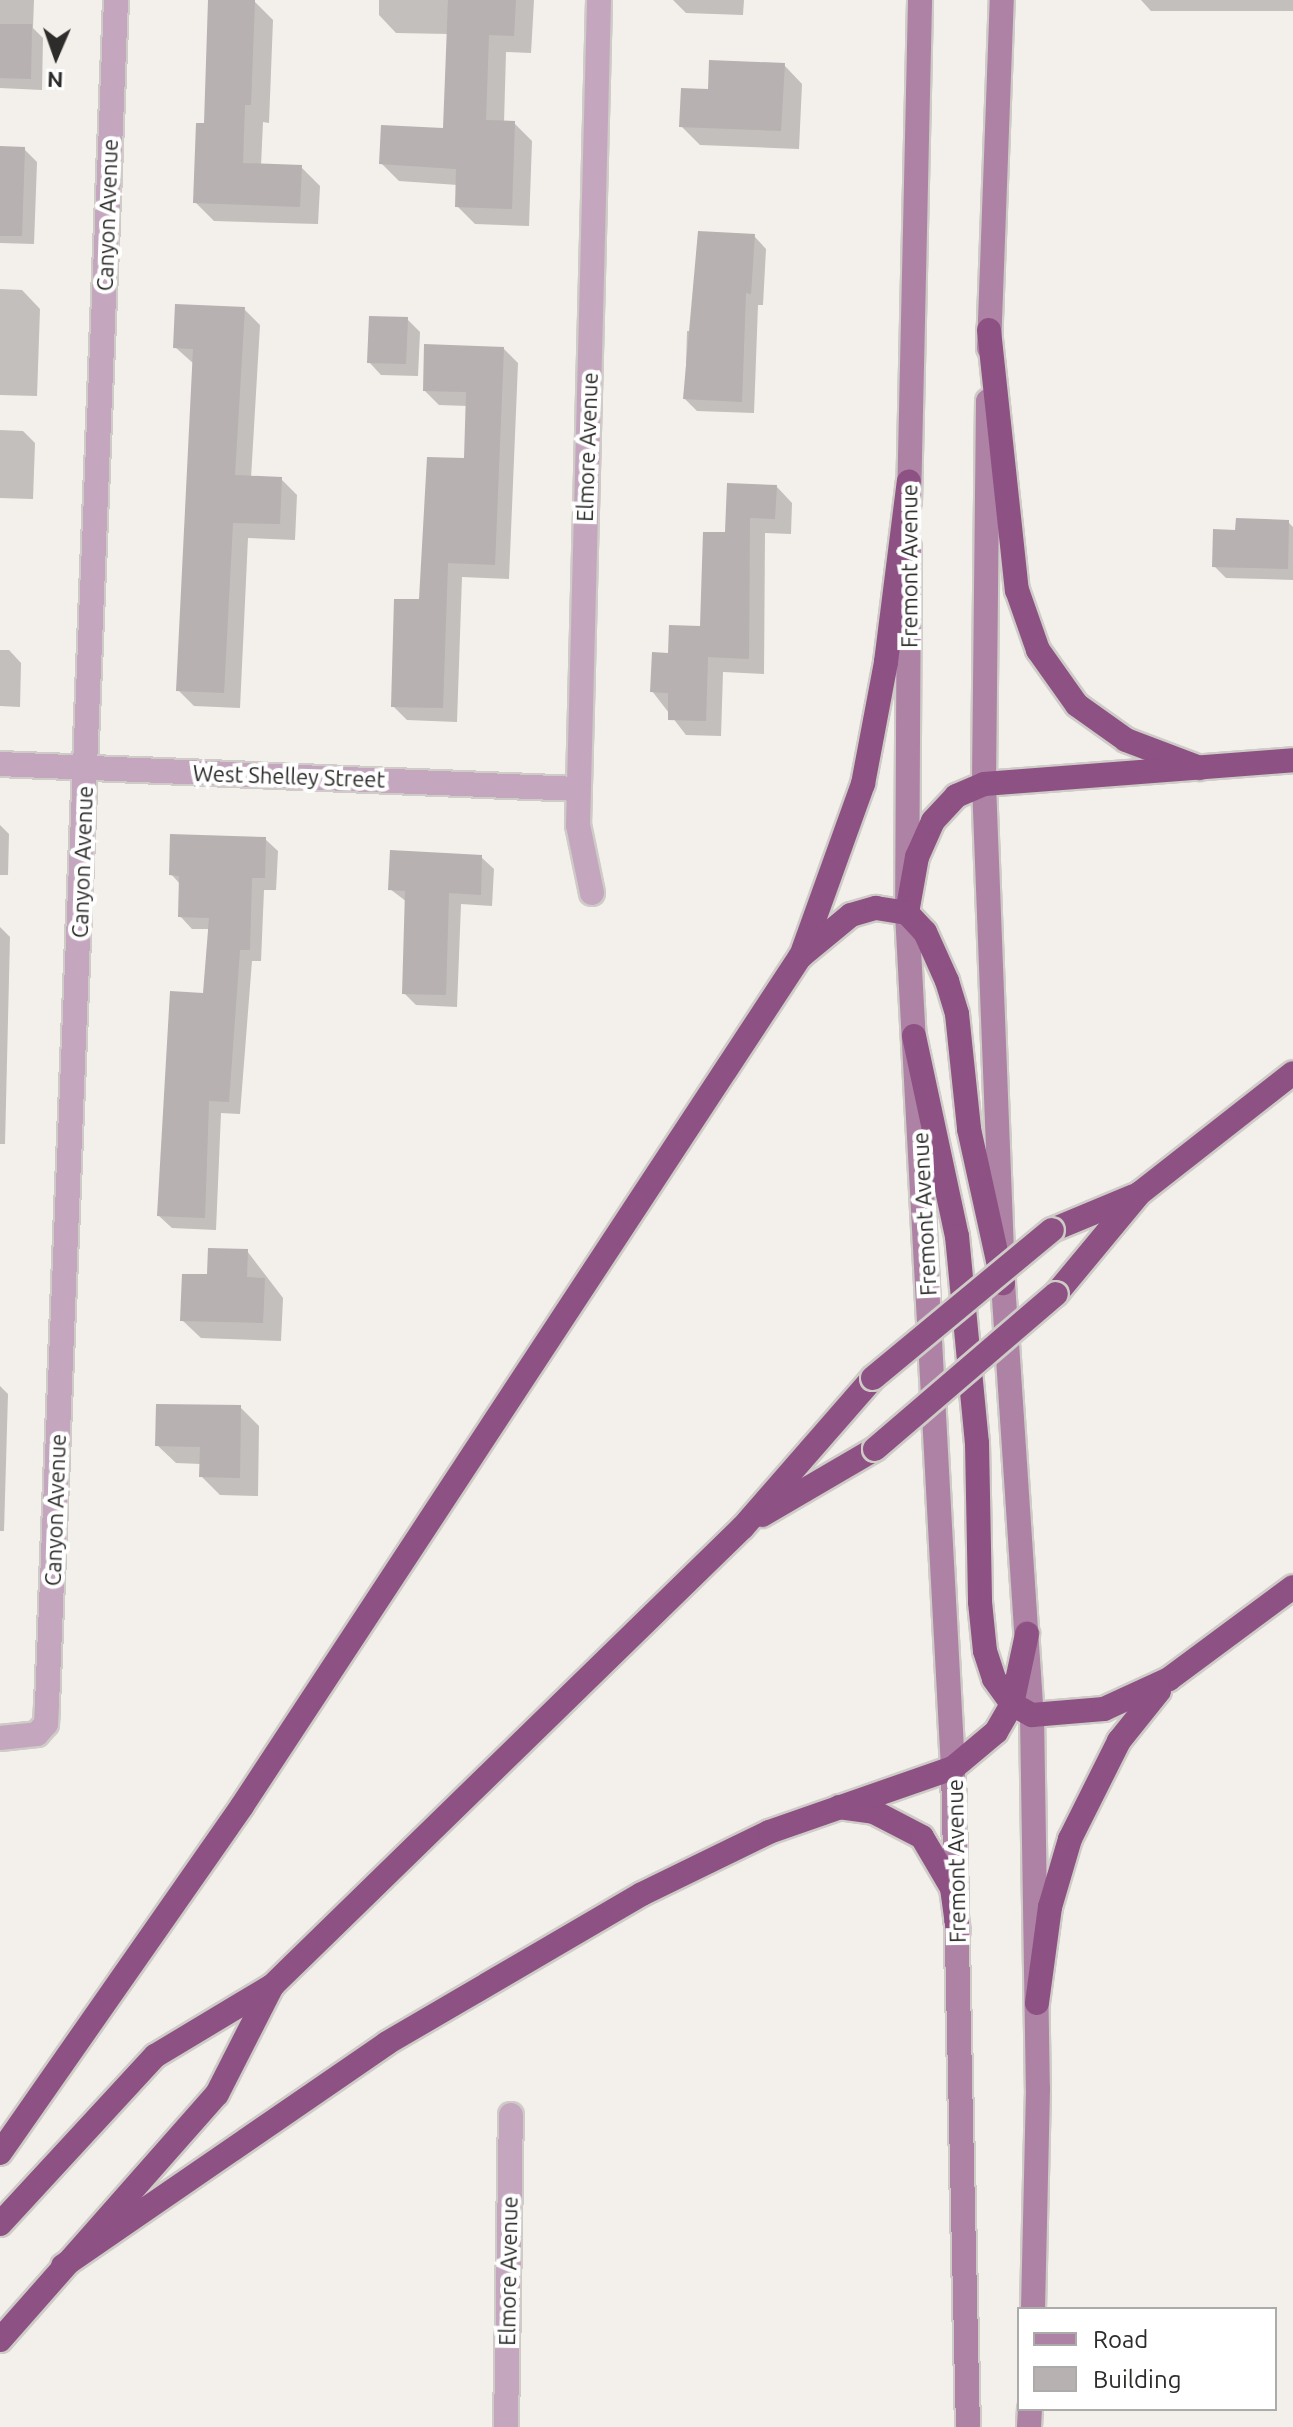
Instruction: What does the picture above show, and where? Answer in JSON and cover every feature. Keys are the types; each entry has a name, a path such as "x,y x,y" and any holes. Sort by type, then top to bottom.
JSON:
{"highway":[{"path":"989,330 1017,590 1038,650 1077,705 1126,740 1200,768"},
{"path":"0,2153 242,1806 800,957 863,784 886,662 909,481"},
{"path":"907,913 917,857 933,821 956,796 984,784 1293,760"},
{"path":"800,957 851,915 876,908 907,913 925,932 957,1014 969,1129 1003,1283"},
{"path":"914,1036 957,1236 977,1443 985,1651 994,1679 1022,1710"},
{"path":"743,1527 875,1449 1056,1294 1140,1193 1293,1073"},
{"path":"0,2224 155,2056 273,1985 743,1527 873,1378 1052,1230 1140,1193"},
{"path":"63,2266 387,2043 642,1894 833,1806 953,1768 1022,1710 1104,1709 1169,1679 1293,1587"},
{"path":"1037,2003 1050,1907 1070,1839 1119,1741 1169,1679"},
{"path":"833,1806 874,1812 922,1837 952,1888 958,1931"},
{"path":"0,2340 217,2094 273,1985"}],"main road":[{"name":"Fremont Avenue","path":"920,0 909,481 907,913 953,1768 968,2427"},
{"path":"1002,0 989,330 984,784 1003,1283 1027,1634 1022,1710 1037,2003 1033,2307"}],"street":[{"name":"Canyon Avenue","path":"0,1738 37,1734 46,1724 116,0"},
{"name":"Elmore Avenue","path":"592,893 578,825 578,789 599,0"},
{"name":"West Shelley Street","path":"0,764 578,789"},
{"name":"Elmore Avenue","path":"506,2427 511,2115"}],"building":[{"path":"208,0 255,0 251,105 245,105 243,163 302,165 300,207 193,203 196,123 204,123"},
{"path":"448,0 516,0 514,36 489,35 486,120 515,121 512,209 455,207 456,169 379,164 381,125 443,128"},
{"path":"0,24 32,24 31,79 0,78"},
{"path":"709,60 785,63 781,131 679,127 681,88 708,89"},
{"path":"0,146 25,147 22,236 0,236"},
{"path":"698,231 755,234 751,294 746,293 742,402 683,399"},
{"path":"175,304 245,307 235,475 282,477 280,524 233,523 224,693 176,691 193,349 173,348"},
{"path":"369,316 408,317 406,364 367,363"},
{"path":"424,344 504,347 495,565 448,563 443,708 391,707 394,599 419,599 427,457 464,458 466,392 423,391"},
{"path":"727,483 777,485 775,519 750,518 749,659 708,657 706,721 668,720 668,693 650,692 652,652 668,653 669,625 700,626 703,532 725,532"},
{"path":"1236,518 1289,520 1288,569 1212,567 1213,529 1235,530"},
{"path":"170,834 266,837 265,878 252,878 250,950 240,950 229,1102 209,1101 205,1218 157,1216 170,991 203,993 209,918 178,917 179,876 169,875"},
{"path":"390,850 482,855 481,895 449,893 446,995 402,994 405,891 388,890"},
{"path":"208,1248 248,1249 247,1277 265,1278 263,1323 180,1321 182,1274 207,1274"},
{"path":"156,1404 241,1405 240,1478 199,1477 200,1447 155,1446"}]}
